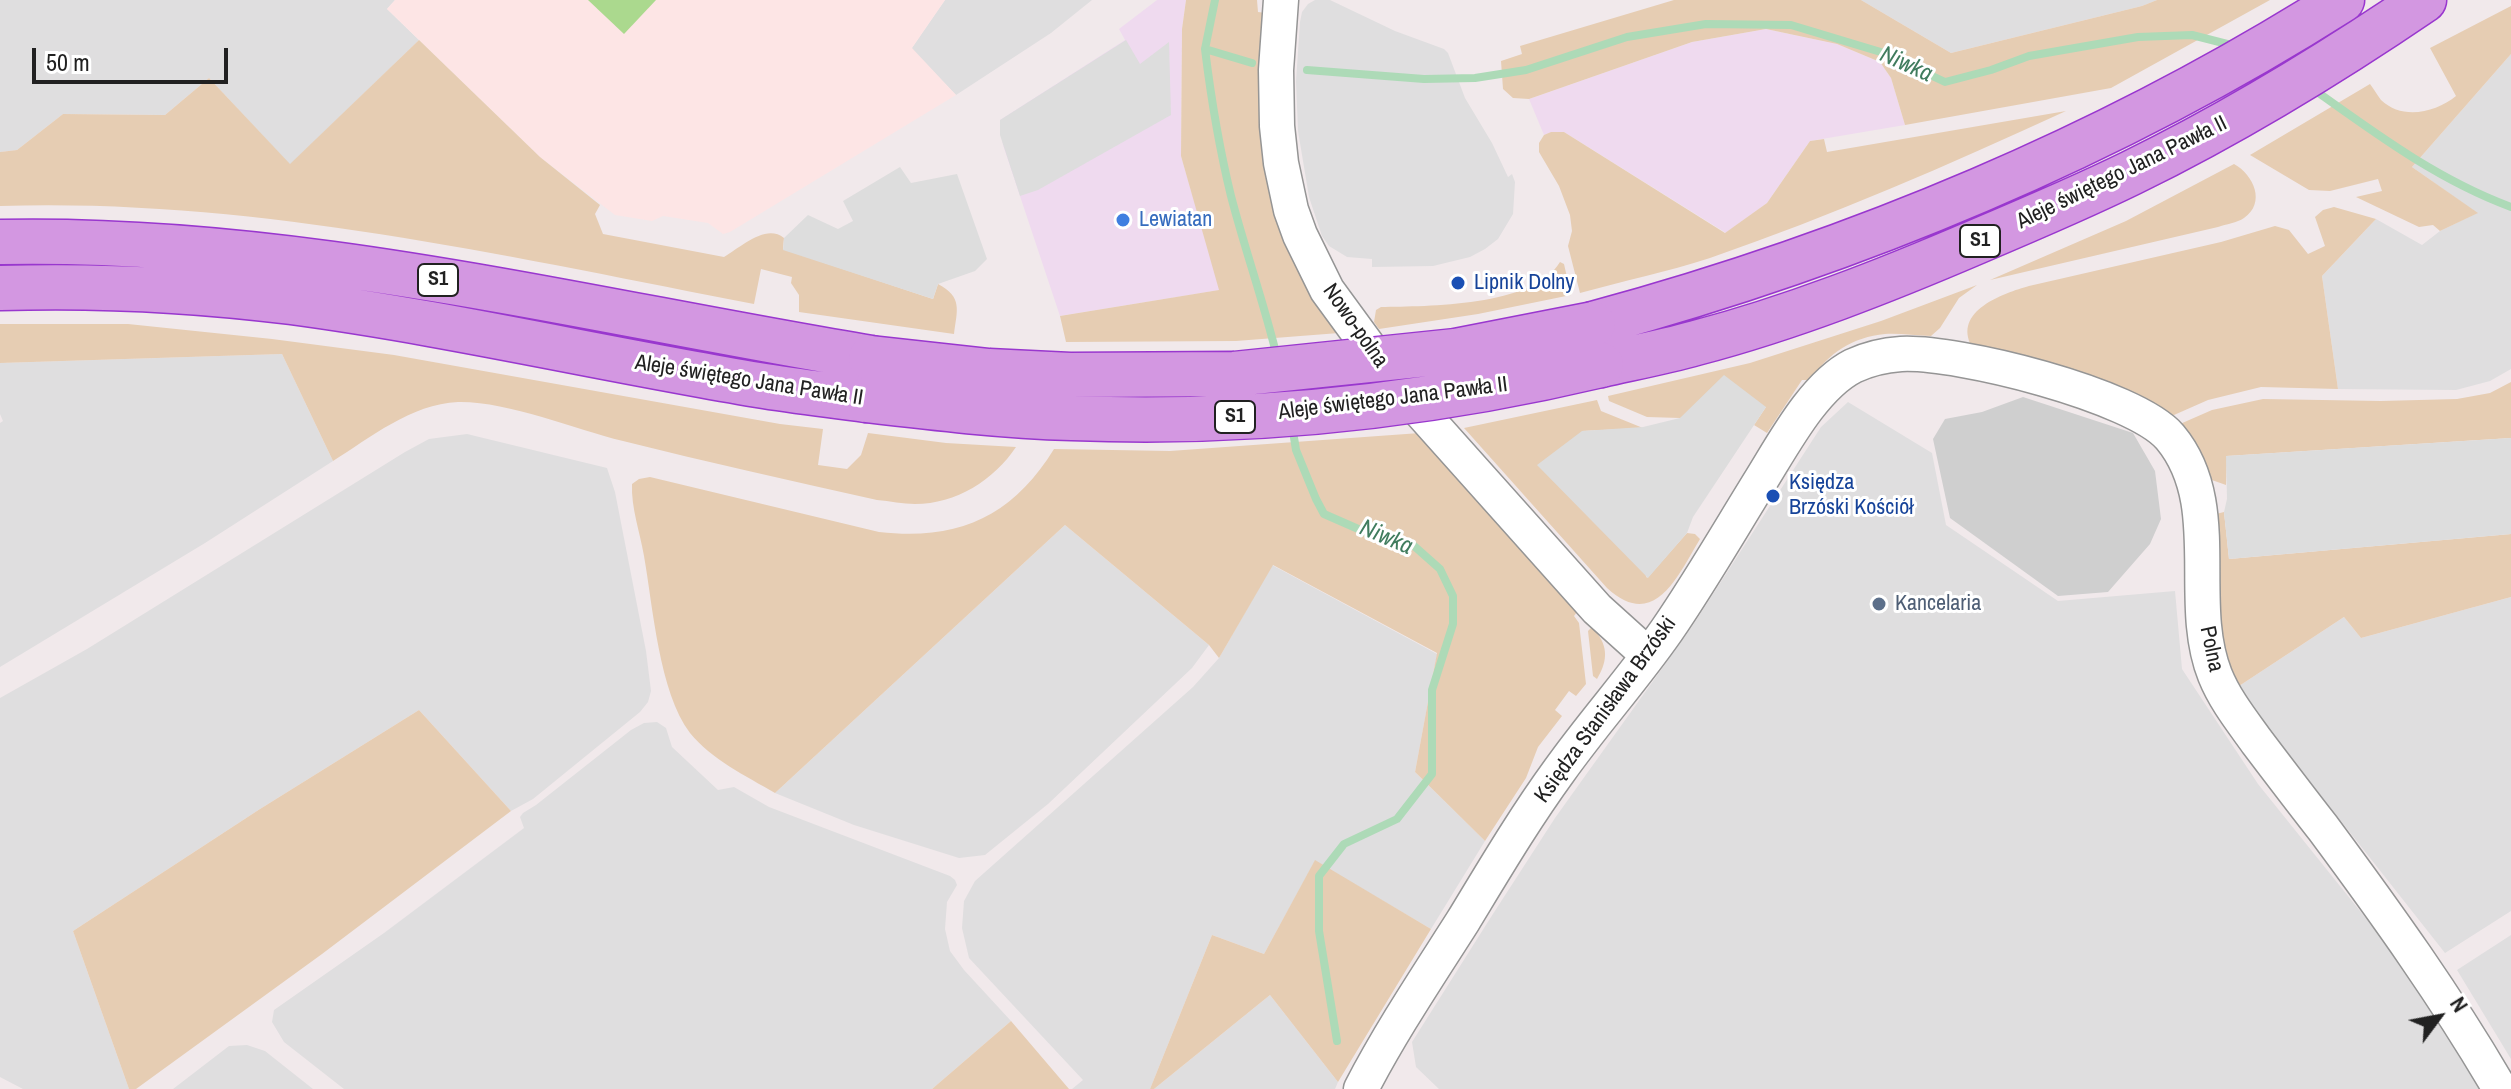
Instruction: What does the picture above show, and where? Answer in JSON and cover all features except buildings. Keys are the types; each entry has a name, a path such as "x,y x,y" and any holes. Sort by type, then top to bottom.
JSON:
{"highway":[{"name":"Aleje świętego Jana Pawła II","path":"0,288 130,289 290,302 441,325 760,386 866,400 1070,418 1239,417 1368,407 1532,381 1683,346 1782,317 1873,285 2035,217 2144,166 2348,51 2424,0"},
{"path":"2348,51 2459,0"},
{"name":"Aleje świętego Jana Pawła II","path":"0,242 132,244 299,259 432,278 871,358 989,371 1070,375 1234,374 1455,351 1593,324 1765,273 2015,174 2198,84 2328,9"}],"street":[{"name":"Nowo-polna","path":"1281,0 1276,70 1281,163 1300,235 1327,290 1395,383 1597,609 1648,655"},
{"name":"Polna","path":"1878,357 1904,354 1944,356 2034,377 2134,410 2169,437 2185,459 2198,502 2206,633 2214,673 2232,707 2431,978 2500,1089"},
{"name":"Księdza Stanisława Brzóski","path":"1361,1089 1516,835 1559,770 1668,628 1788,437 1835,378 1853,366 1878,357"}],"shaded area":[{"path":"0,0 395,0 387,9 419,40 290,165 209,78 165,115 63,114 17,150 0,152"},
{"path":"395,0 945,0 912,48 956,95 723,234 708,223 663,216 652,221 615,215 540,157 387,9"},
{"path":"945,0 1092,0 1051,33 956,95 911,49"},
{"path":"1157,0 1186,0 1182,29 1181,156 1220,290 1060,316 1003,145 1000,120 1125,40 1119,29"},
{"path":"1186,0 1257,0 1258,12 1266,13 1261,102 1339,333 1236,341 1066,342 1060,316 1219,290 1181,156 1182,29"},
{"path":"1315,0 1330,0 1448,53 1465,98 1508,177 1512,174 1515,182 1513,214 1498,239 1485,249 1470,257 1433,266 1372,267 1372,259 1347,257 1329,246 1322,236 1309,197 1298,131 1296,81 1302,12"},
{"path":"1674,0 1861,0 1951,53 2157,0 2270,0 2111,88 1905,125 1891,78 1880,62 1837,44 1766,29 1692,42 1529,99 1513,98 1503,89 1501,61 1522,54 1520,46"},
{"path":"1861,0 2157,0 1951,53"},
{"path":"2511,6 2511,54 2412,167 2478,213 2440,231 2433,225 2419,227 2356,197 2382,191 2378,179 2330,191 2309,190 2250,155 2370,84 2381,100 2399,110 2419,112 2448,102 2456,96 2430,48"},
{"path":"1766,29 1837,44 1880,62 1891,78 1905,125 1810,141 1767,203 1726,233 1564,132 1544,135 1529,99 1692,42"},
{"path":"419,40 540,157 600,205 595,214 603,234 724,257 754,238 777,234 784,238 783,249 933,299 938,284 955,299 954,334 799,312 799,295 791,283 792,277 761,269 754,304 473,250 285,221 190,211 95,206 0,206 0,152 17,150 63,114 165,115 209,78 290,164"},
{"path":"1126,40 1140,64 1169,42 1171,115 1038,190 1020,196 1000,135 1000,120"},
{"path":"2511,54 2511,369 2490,381 2456,390 2338,389 2322,276 2376,219 2422,245 2440,231 2477,213 2412,167"},
{"path":"2066,111 1890,189 1755,242 1694,263 1580,293 1568,246 1572,231 1570,215 1559,186 1539,152 1539,143 1544,135 1564,132 1725,233 1767,203 1810,141 1824,139 1827,152"},
{"path":"2234,164 2252,182 2256,197 2251,212 2241,220 1990,280 2126,221"},
{"path":"900,167 911,183 957,174 987,259 975,271 938,284 933,299 783,250 784,238 808,215 838,229 853,221 843,201"},
{"path":"2334,207 2376,219 2322,276 2338,389 2261,387 2208,400 2174,415 1972,347 1969,323 1984,306 2007,293 2221,242 2275,226 2289,230 2308,254 2325,246 2315,217 2323,210"},
{"path":"1560,262 1564,264 1571,295 1478,314 1379,329 1374,322 1376,310 1381,307 1451,304 1504,296 1546,277"},
{"path":"1977,285 1959,298 1940,328 1931,336 1873,336 1833,354 1811,380 1802,380 1767,433 1754,425 1766,407 1680,418 1647,417 1609,401 1608,396 1750,363 1881,321"},
{"path":"0,324 128,324 394,355 823,429 818,465 847,469 861,455 868,433 946,443 1016,447 997,470 973,488 945,500 906,504 686,456 498,406 458,402 408,415 333,461 282,354 0,363"},
{"path":"282,354 333,461 0,667 0,423 3,421 0,414 0,363"},
{"path":"1724,375 1766,407 1693,517 1687,533 1648,578 1537,465 1582,431 1643,427 1680,418"},
{"path":"2511,382 2511,438 2227,456 2226,485 2209,479 2193,440 2180,424 2212,410 2263,399 2457,399 2490,393"},
{"path":"2023,397 2133,433 2155,471 2161,519 2150,544 2108,592 2058,596 1950,518 1933,439 1945,419 1982,412"},
{"path":"1597,400 1601,411 1643,428 1582,431 1647,578 1687,533 1695,534 1700,539 1674,582 1652,601 1639,604 1624,600 1607,588 1464,428"},
{"path":"1848,402 1932,453 1946,525 2058,601 2175,591 2182,669 2258,784 2401,962 2483,1089 1439,1089 1416,1067 1412,1042 1555,818 1691,628 1821,427"},
{"path":"1420,433 1577,612 1574,616 1579,623 1586,684 1576,696 1569,691 1555,710 1562,716 1538,747 1526,778 1485,841 1415,772 1437,653 1273,565 1219,658 1209,645 1065,525 775,793 698,742 679,716 671,695 659,648 633,502 632,484 639,479 650,477 879,532 907,534 958,528 1001,508 1038,472 1054,449 1170,451"},
{"path":"467,434 607,468 615,492 646,651 651,691 648,702 640,712 533,799 511,811 419,710 73,931 129,1089 23,1089 0,1077 0,698 87,649 405,452 429,439"},
{"path":"2511,438 2511,534 2229,559 2224,512 2227,499 2226,456"},
{"path":"2224,512 2229,559 2511,534 2511,597 2361,638 2344,617 2236,688 2229,666 2219,602 2216,514"},
{"path":"1065,525 1209,645 1192,668 1048,804 985,855 959,858 854,825 775,793"},
{"path":"1272,565 1437,654 1415,772 1485,841 1431,929 1315,861 1264,954 1212,935 1150,1089 1072,1089 1083,1080 969,958 962,928 964,901 975,881 1193,687 1219,658"},
{"path":"2511,597 2511,911 2445,953 2236,688 2344,617 2361,638"},
{"path":"1592,627 1601,639 1605,652 1604,665 1597,679 1593,676 1588,631"},
{"path":"419,710 511,811 322,954 136,1089 129,1089 73,931"},
{"path":"657,722 666,728 672,747 718,790 734,787 769,807 955,880 957,885 947,902 945,929 950,951 1011,1021 932,1089 344,1089 284,1042 272,1022 274,1010 384,933 524,828 520,817 523,813 631,730 644,723"},
{"path":"1315,860 1431,929 1338,1082 1270,995 1154,1089 1150,1089 1212,935 1264,954"},
{"path":"2511,935 2511,1059 2457,970"},
{"path":"1270,995 1338,1082 1335,1089 1154,1089"},
{"path":"1011,1021 1069,1089 932,1089"},
{"path":"247,1045 265,1051 313,1089 173,1089 229,1046"}],"green space":[{"path":"588,0 656,0 624,34"}],"waterway":[{"name":"Niwka","path":"1215,0 1205,49 1252,63"},
{"name":"Niwka","path":"1307,70 1424,79 1475,78 1526,70 1627,37 1706,24 1791,25 1884,53 1945,82 2029,56 2138,37 2192,35 2235,46"},
{"name":"Niwka","path":"1205,49 1227,178 1277,357"},
{"name":"Niwka","path":"2313,89 2433,170 2511,207"},
{"name":"Niwka","path":"1292,425 1296,450 1324,514 1372,535 1413,545 1440,569 1453,596 1453,624 1432,690 1432,774 1397,819 1344,844 1319,876 1319,931 1337,1041"}],"place":[{"name":"Lewiatan","path":"1123,220"},
{"name":"Lipnik Dolny","path":"1458,283"},
{"name":"Księdza Brzóski Kościół","path":"1773,496"},
{"name":"Kancelaria","path":"1879,604"}]}
